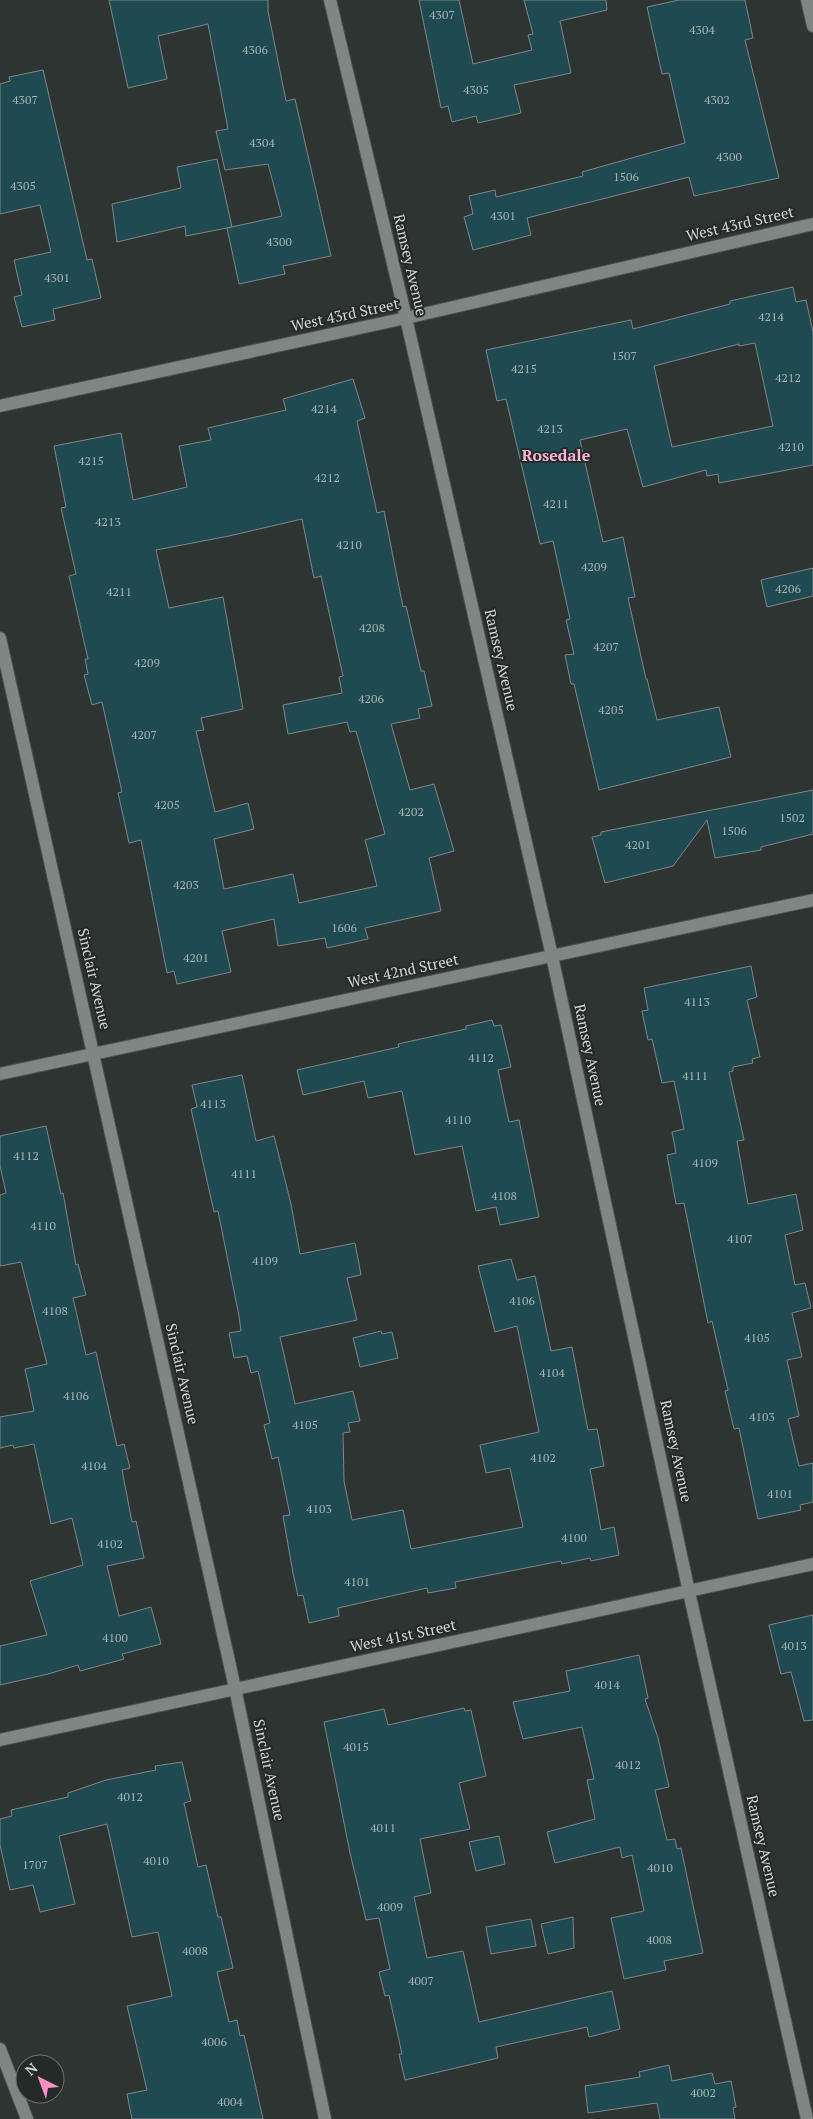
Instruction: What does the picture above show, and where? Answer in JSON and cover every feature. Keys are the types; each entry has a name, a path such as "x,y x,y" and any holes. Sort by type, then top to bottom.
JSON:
{"street":[{"name":"Ramsey Avenue","path":"330,0 406,318 552,956 689,1592 807,2119"},
{"path":"807,0 813,26"},
{"name":"West 43rd Street","path":"0,406 406,318 813,224"},
{"name":"Sinclair Avenue","path":"0,638 235,1688 325,2119"},
{"name":"West 42nd Street","path":"0,1074 813,900"},
{"name":"West 41st Street","path":"0,1740 813,1564"},
{"path":"0,2049 27,2119"}],"building":[{"path":"109,0 268,0 268,11 286,101 295,99 331,256 283,266 285,274 239,284 227,228 282,216 268,164 225,170 216,131 228,129 208,24 158,36 167,79 128,88"},
{"path":"419,0 459,0 473,64 532,50 528,35 533,34 524,0 606,0 607,10 560,21 571,73 514,85 521,113 478,123 476,116 452,122 448,106 441,108"},
{"path":"679,0 745,0 753,38 745,40 779,178 694,196 689,177 527,218 531,235 473,250 464,217 473,214 469,196 495,190 496,197 583,176 582,172 685,143 669,73 662,74 647,7"},
{"path":"43,70 87,260 92,259 101,298 53,309 55,320 22,327 14,297 22,295 14,260 51,252 40,205 0,214 0,84 10,81 9,77"},
{"path":"217,159 232,227 186,236 185,226 117,242 112,204 181,188 177,167"},
{"path":"793,287 796,302 806,300 813,332 813,465 719,483 718,474 707,476 706,470 643,487 627,429 580,440 603,542 623,537 635,597 628,598 657,720 719,707 731,757 599,790 574,684 571,684 565,655 574,654 566,620 570,619 553,541 540,544 506,399 497,401 486,350 631,320 633,329 730,304 730,301","holes":["755,343 773,426 672,447 654,366 739,344 739,346"]},
{"path":"353,379 365,418 357,421 377,513 384,511 403,607 406,606 421,671 424,671 432,706 418,709 420,718 391,724 410,790 434,784 454,851 429,858 441,911 365,928 368,939 327,948 325,938 278,946 274,919 222,931 231,972 177,984 174,971 167,973 141,840 129,843 118,793 122,792 102,702 92,705 84,675 88,674 85,659 88,659 69,576 76,574 61,508 66,507 54,446 121,433 133,500 187,487 179,446 211,440 208,428 286,410 283,399","holes":["302,519 314,578 321,576 343,676 339,677 342,693 283,705 288,734 347,722 350,732 356,731 385,834 365,840 377,886 299,903 293,874 224,889 214,839 254,829 248,803 215,812 196,731 204,730 201,718 243,709 223,597 169,608 156,550"]},
{"path":"813,568 813,596 767,607 761,580"},
{"path":"813,790 813,834 761,847 761,850 715,858 707,820 673,866 605,883 592,837 601,835 601,832"},
{"path":"751,966 757,997 747,1000 760,1057 752,1059 753,1063 733,1067 733,1071 729,1072 744,1140 737,1141 748,1204 796,1194 803,1230 785,1235 795,1285 805,1283 811,1308 792,1313 802,1357 787,1360 799,1416 788,1419 799,1466 813,1463 813,1502 800,1505 801,1510 758,1519 739,1428 734,1429 725,1391 728,1390 712,1321 708,1323 684,1203 676,1204 667,1155 676,1153 672,1132 684,1129 674,1081 662,1083 652,1039 648,1040 642,1011 648,1010 644,988"},
{"path":"492,1020 494,1026 501,1025 511,1067 498,1070 509,1122 519,1120 539,1217 500,1225 496,1207 476,1211 462,1146 415,1155 402,1091 368,1098 364,1081 303,1095 297,1070 399,1047 398,1044 466,1029 466,1026"},
{"path":"242,1075 256,1141 274,1136 291,1204 300,1254 355,1243 361,1275 347,1278 357,1320 280,1337 295,1404 353,1391 360,1421 348,1423 350,1432 343,1433 344,1481 352,1520 403,1510 411,1549 523,1527 510,1468 486,1473 480,1445 539,1432 517,1326 495,1332 478,1266 511,1259 517,1280 535,1276 551,1351 572,1347 588,1430 597,1429 604,1466 590,1469 601,1530 614,1527 619,1555 591,1561 590,1558 562,1564 561,1561 455,1582 456,1588 428,1593 427,1588 338,1608 339,1616 309,1623 303,1595 298,1596 293,1573 283,1516 290,1515 278,1457 272,1459 264,1425 270,1423 258,1371 251,1373 247,1356 234,1358 229,1333 241,1331 239,1316 218,1211 214,1212 191,1109 197,1107 192,1085"},
{"path":"46,1126 61,1194 63,1193 76,1265 78,1264 86,1295 73,1298 86,1355 96,1352 117,1446 124,1444 130,1468 122,1470 132,1522 136,1521 144,1558 107,1566 119,1616 151,1607 161,1644 122,1654 124,1659 80,1671 78,1665 0,1685 0,1646 47,1635 30,1581 83,1565 72,1518 51,1524 34,1444 14,1448 13,1445 0,1448 0,1417 34,1411 25,1369 47,1364 21,1262 0,1266 0,1195 6,1193 0,1166 0,1136"},
{"path":"381,1331 382,1334 392,1332 398,1358 360,1367 353,1338"},
{"path":"813,1615 813,1720 804,1721 791,1672 781,1674 769,1625"},
{"path":"639,1655 648,1698 645,1699 658,1738 669,1787 655,1790 667,1840 675,1839 677,1849 681,1848 703,1953 664,1961 666,1970 624,1979 611,1918 644,1911 632,1855 622,1858 620,1847 555,1863 547,1832 595,1819 587,1780 594,1779 582,1727 523,1739 513,1702 570,1691 566,1671"},
{"path":"464,1708 465,1711 471,1710 486,1776 459,1783 470,1829 420,1839 431,1893 414,1897 427,1958 463,1951 479,2022 612,1991 620,2029 589,2037 587,2027 496,2047 498,2058 405,2080 399,2054 402,2054 389,1995 385,1996 379,1972 390,1969 379,1918 366,1920 350,1853 324,1722 384,1709 388,1725"},
{"path":"182,1762 191,1801 184,1803 198,1867 206,1865 218,1917 221,1917 233,1968 217,1972 229,2022 237,2020 240,2036 244,2035 263,2119 132,2119 127,2094 147,2090 127,2006 172,1996 158,1932 132,1937 107,1824 59,1836 75,1904 40,1912 33,1885 10,1890 0,1845 0,1819 12,1816 11,1810 68,1797 68,1793 106,1780 156,1770 155,1766"},
{"path":"499,1836 505,1864 476,1871 469,1842"},
{"path":"573,1917 574,1948 548,1954 541,1924"},
{"path":"531,1919 536,1946 491,1954 486,1927"},
{"path":"669,2065 672,2081 712,2073 715,2084 731,2081 736,2107 733,2108 735,2119 660,2119 657,2103 588,2113 585,2086 640,2077 639,2072"}],"district":[{"name":"Rosedale","path":"556,455"}]}
